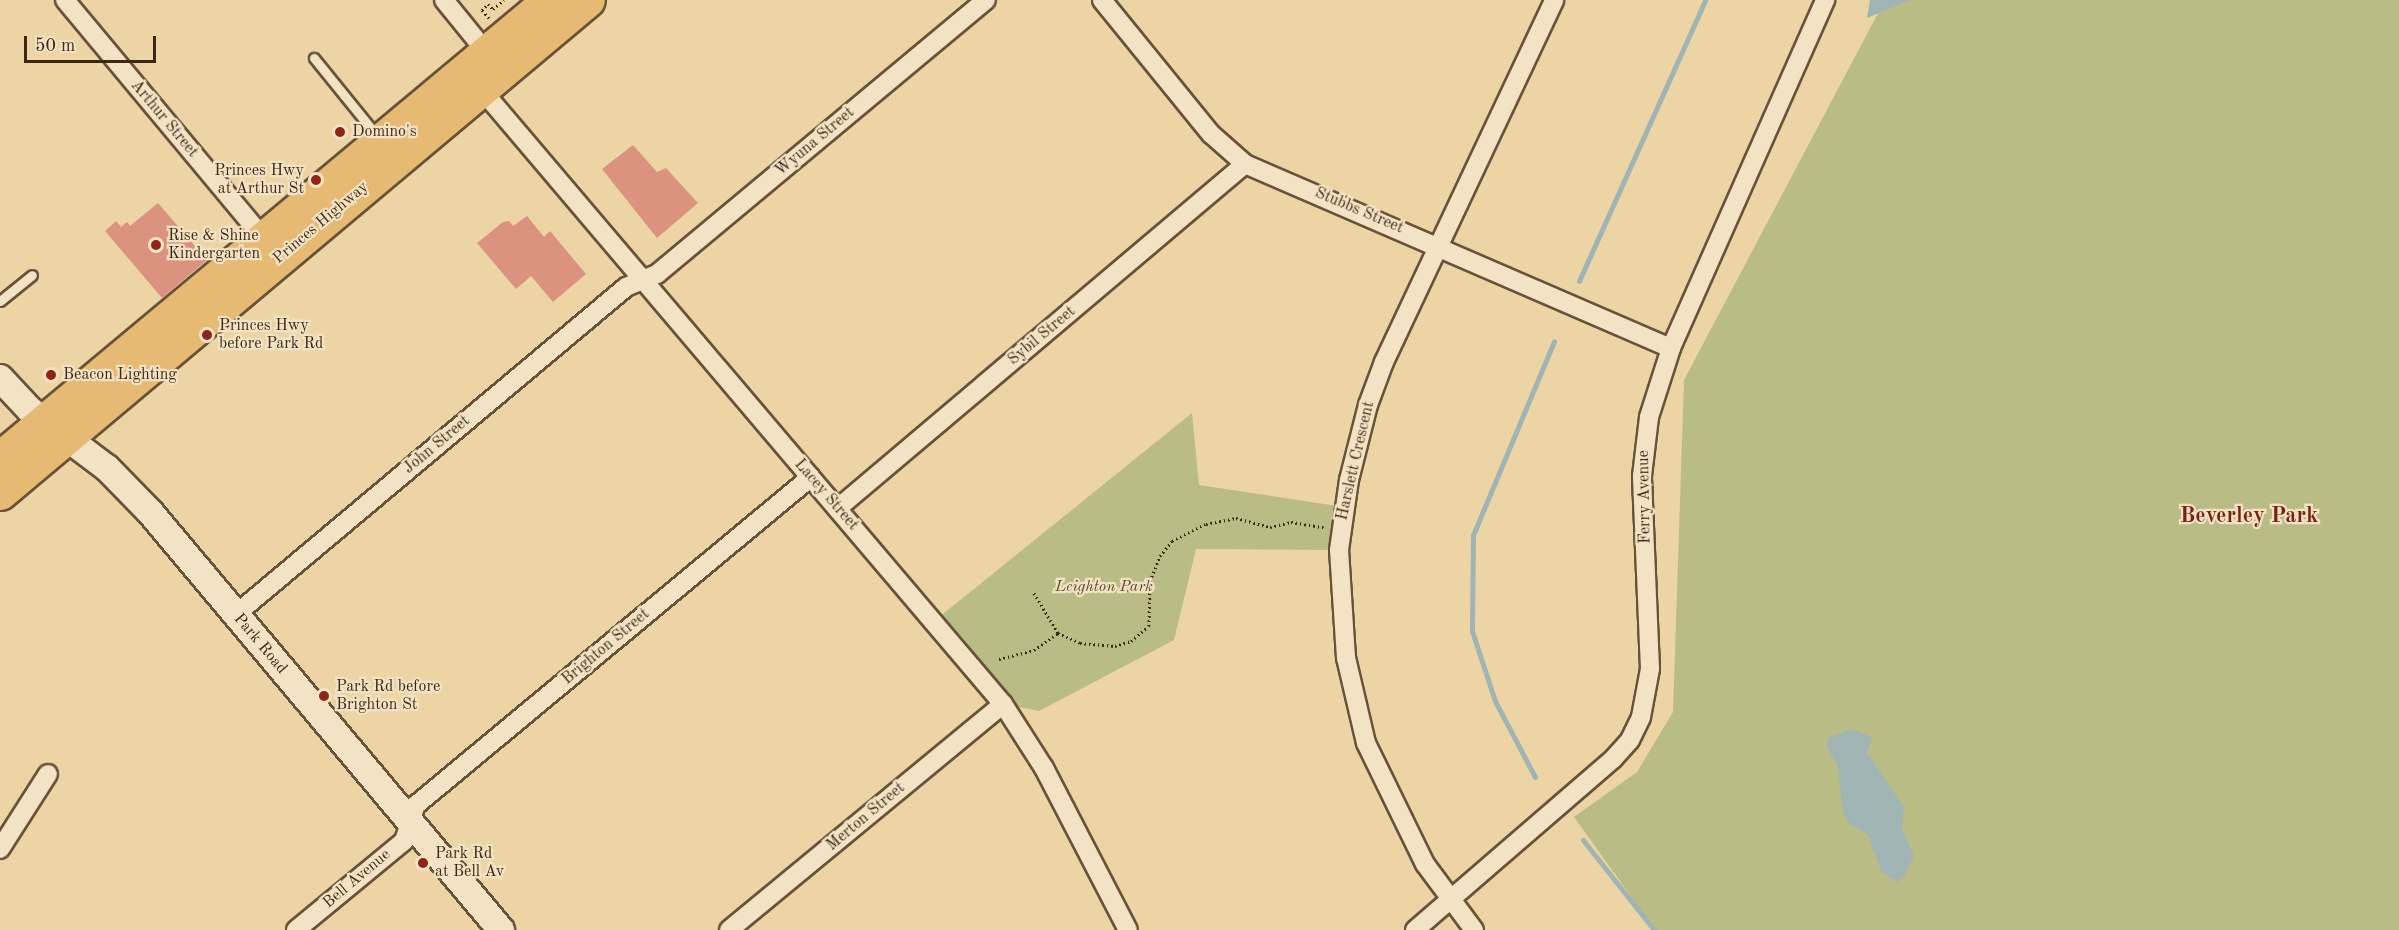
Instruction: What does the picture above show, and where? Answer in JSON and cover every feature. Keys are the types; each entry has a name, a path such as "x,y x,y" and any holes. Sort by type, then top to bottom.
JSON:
{"highway":[{"name":"Princes Highway","path":"0,493 55,429 264,239 381,141 490,38 549,0"},
{"name":"Princes Highway","path":"0,458 55,429 481,89 588,0"}],"main road":[{"name":"Park Road","path":"0,378 55,429 130,490 501,930"}],"street":[{"name":"Arthur Street","path":"65,0 264,239"},
{"path":"444,0 490,38"},
{"name":"Wyuna Street","path":"642,281 657,274 986,0"},
{"name":"Stubbs Street","path":"1102,0 1211,134 1245,164 1440,246 1671,348"},
{"name":"Harslett Crescent","path":"1474,930 1402,824 1366,743 1344,638 1339,580 1341,528 1368,405 1384,362 1554,0"},
{"name":"Ferry Avenue","path":"1415,930 1613,759 1630,740 1641,717 1650,669 1644,444 1671,348 1825,0"},
{"name":"Lacey Street","path":"481,89 1003,704 1044,768 1128,930"},
{"name":"Sybil Street","path":"838,508 1245,164"},
{"name":"John Street","path":"235,615 626,287 642,281"},
{"name":"Brighton Street","path":"410,822 416,804 811,477"},
{"name":"Merton Street","path":"729,930 1003,704"},
{"path":"0,849 48,774"},
{"name":"Bell Avenue","path":"296,930 404,841 410,822"}],"lane":[{"path":"314,58 381,141"},
{"path":"0,301 32,275"}],"path":[{"path":"490,38 482,10 488,4 493,9 504,0"},
{"path":"1034,593 1058,633 1094,646 1131,641 1149,626 1150,581 1160,556 1172,541 1206,524 1247,519 1270,527 1292,522 1341,528"},
{"path":"1126,590 1150,581"},
{"path":"999,659 1034,650 1058,633"}],"green space":[{"path":"1885,0 2399,0 2399,930 1655,930 1574,817 1637,772 1673,712 1684,380"},
{"name":"Leighton Park","path":"1192,413 1199,485 1344,507 1339,550 1196,549 1174,640 1039,711 1003,704 933,622"}],"shaded area":[{"path":"1870,0 1910,0 1867,18"},
{"path":"1850,729 1872,737 1867,753 1904,807 1902,829 1914,856 1905,875 1897,882 1881,871 1868,835 1850,824 1843,813 1838,766 1826,746 1829,738"}],"building":[{"path":"633,145 657,172 666,168 698,203 657,238 602,169"},
{"name":"Rise & Shine Kindergarten","path":"158,203 207,260 162,298 105,231 116,221 121,227 127,222 130,226"},
{"path":"527,216 544,237 550,231 586,274 553,302 531,276 516,289 477,243 503,222 509,221 513,226"}],"waterway":[{"path":"1579,281 1705,0"},
{"path":"1535,777 1495,701 1472,631 1473,535 1554,341"},
{"path":"1583,840 1654,930"}],"place":[{"name":"Domino's","path":"340,132"},
{"name":"Princes Hwy at Arthur St","path":"316,180"},
{"name":"Rise & Shine Kindergarten","path":"156,245"},
{"name":"Princes Hwy before Park Rd","path":"207,335"},
{"name":"Beacon Lighting","path":"51,375"},
{"name":"Park Rd before Brighton St","path":"324,696"},
{"name":"Park Rd at Bell Av","path":"423,863"}],"district":[{"name":"Beverley Park","path":"2249,517"}]}
